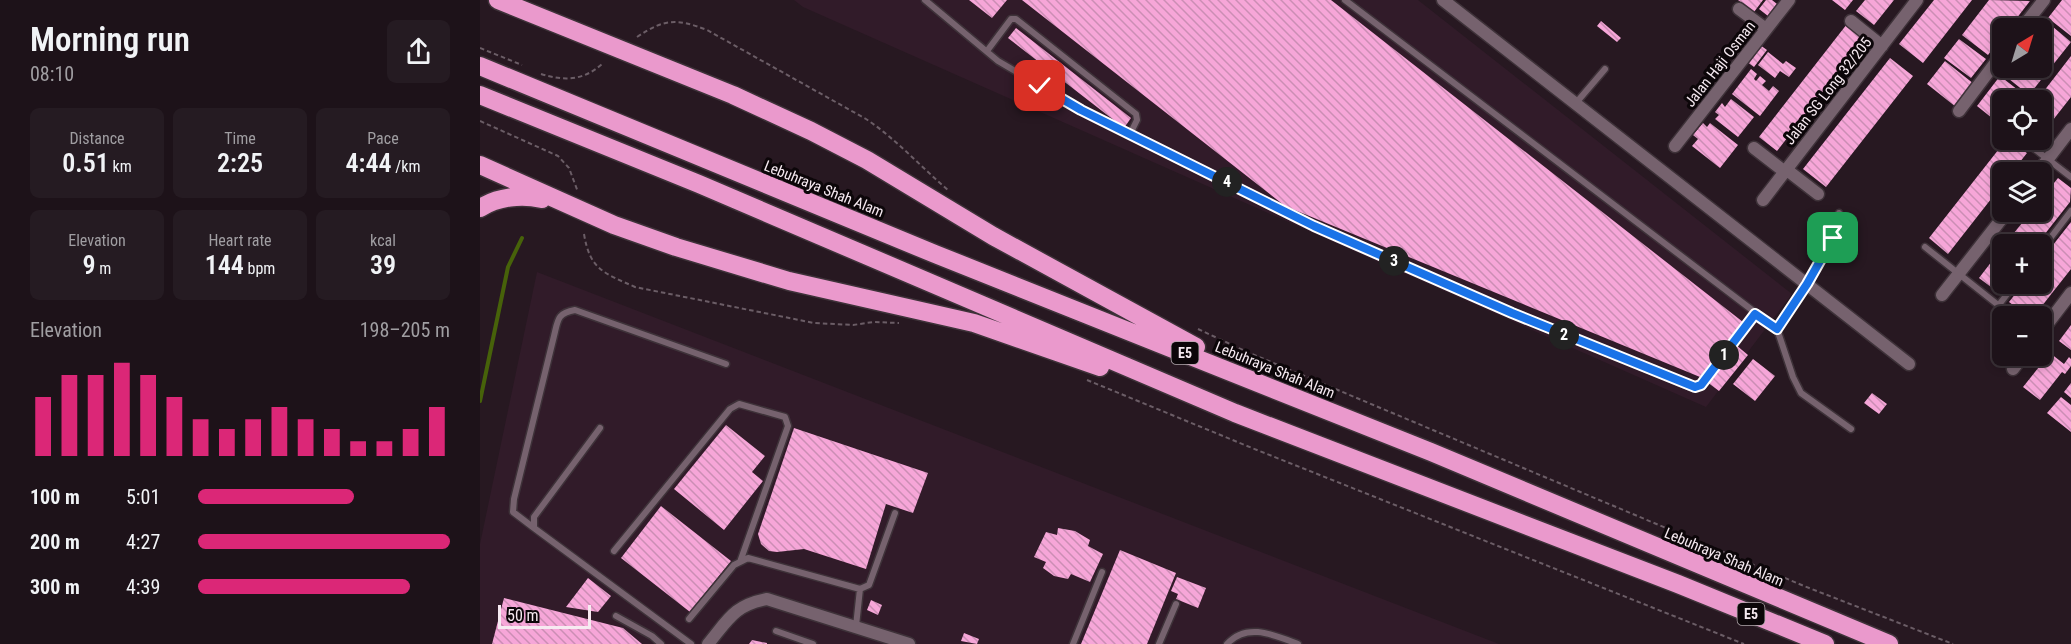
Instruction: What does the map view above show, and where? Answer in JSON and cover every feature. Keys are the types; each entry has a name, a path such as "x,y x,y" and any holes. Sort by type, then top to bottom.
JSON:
{"highway":[{"path":"498,0 733,95 811,130 867,160 993,236 1283,392"},
{"path":"533,0 558,25"},
{"name":"Lebuhraya Shah Alam","path":"480,66 935,254 1283,392 1888,644"},
{"name":"E5","path":"480,94 699,184 1235,413 1667,579 1825,644"},
{"path":"480,165 573,200 614,225 686,250 789,281 974,323 1235,413"},
{"path":"480,208 489,203 532,196 573,200"}],"street":[{"path":"1443,0 1909,364"},
{"name":"Jalan Haji Osman","path":"1675,146 1789,0"},
{"name":"Jalan SG Long 32/205","path":"1763,200 1917,0"},
{"path":"2030,18 2044,0"},
{"path":"1739,9 1766,29"},
{"path":"1851,21 1882,46"},
{"path":"1959,111 1992,67"},
{"path":"2046,162 2071,129"},
{"path":"1754,148 1818,194"},
{"path":"1942,295 1999,222"},
{"path":"2052,318 2071,293"},
{"path":"708,644 736,610 749,602 767,599 909,644"}],"lane":[{"path":"925,0 998,61 1081,110 1314,226 1512,313 1689,386 1701,385 1755,314"},
{"path":"1345,0 1777,329 1793,377 1801,393 1851,429"},
{"path":"987,51 1011,19 1016,20 1136,114 1137,120 1130,134"},
{"path":"1576,104 1605,69"},
{"path":"2037,150 2071,177"},
{"path":"2052,236 2071,211"},
{"path":"1777,329 1807,284 1833,238 1839,213"},
{"path":"1925,247 1998,306 2007,294"},
{"path":"691,644 513,512 513,499 559,317 564,312 574,310 726,364"},
{"path":"614,551 730,409 740,404 785,417 788,426 740,562"},
{"path":"534,528 534,517 600,428"},
{"path":"689,619 734,565 748,558 860,589 869,585 895,513"},
{"path":"1073,644 1102,572"},
{"path":"856,626 860,589"},
{"path":"1159,644 1176,604"},
{"path":"616,616 652,636 661,644"},
{"path":"776,631 813,644"},
{"path":"1227,644 1234,636 1250,631 1277,636 1298,644"}],"path":[{"path":"637,37 657,24 667,22 679,21 707,30 866,119 890,135 951,192"},
{"path":"480,48 531,69"},
{"path":"541,74 558,79 575,79 595,71 602,64"},
{"path":"480,121 558,156 573,175 573,200"},
{"path":"584,234 594,264 615,278 635,287 814,322 906,323"},
{"path":"1194,328 1804,586 1953,644"},
{"path":"1086,379 1263,453 1744,644"}],"shaded area":[{"path":"794,0 1418,0 1792,294 1706,407 803,7"},
{"path":"537,272 1499,644 480,644 480,544"}],"building":[{"path":"969,0 1007,0 992,18"},
{"path":"1022,0 1331,0 1743,322 1700,377 1285,206"},
{"path":"1738,0 1763,0 1754,12"},
{"path":"1766,0 1772,0 1777,4 1768,16 1759,9"},
{"path":"1832,0 1853,0 1845,10"},
{"path":"1865,0 1894,0 1874,25 1856,11"},
{"path":"1934,0 1972,0 1923,63 1899,44"},
{"path":"1989,0 2030,1 2017,18 1992,18 1992,50 1988,55 1962,35"},
{"path":"2062,0 2071,0 2071,36 2052,21 2052,18 2048,18"},
{"path":"1601,21 1621,38 1617,42 1597,26"},
{"path":"1750,23 1759,31 1755,37 1745,29"},
{"path":"1847,24 1865,38 1777,151 1759,137"},
{"path":"2052,26 2071,42 2052,66"},
{"path":"1016,28 1131,118 1124,128 1008,38"},
{"path":"1959,39 1986,59 1971,78 1944,58"},
{"path":"1760,45 1767,50 1754,67 1747,62"},
{"path":"1768,52 1783,64 1786,61 1796,68 1789,77 1780,71 1775,78 1758,65"},
{"path":"2071,56 2071,97 2052,121 2052,90 2045,90"},
{"path":"1890,58 1913,76 1826,187 1803,169"},
{"path":"1945,61 1974,84 1956,107 1927,84"},
{"path":"1751,69 1757,74 1754,79 1756,81 1760,76 1766,81 1762,85 1769,91 1773,86 1779,91 1760,116 1732,94"},
{"path":"1998,78 2003,78 2018,90 1992,90 1992,118 1977,106"},
{"path":"2008,78 2042,78 2033,90 2023,90"},
{"path":"1731,99 1754,117 1738,137 1715,119 1719,115 1715,112 1722,103 1725,107"},
{"path":"1703,123 1707,127 1710,123 1738,145 1720,168 1692,146 1698,139 1693,135"},
{"path":"1998,150 2022,150 2027,153 2020,162 1992,162 1992,198 1948,254 1929,238"},
{"path":"2058,178 2071,188 2070,202 2045,234 2013,234 2023,222 2052,222 2052,186"},
{"path":"2071,222 2071,269 2052,293 2052,246"},
{"path":"1992,261 1992,288 1979,278"},
{"path":"2015,294 2051,294 2042,306 2014,306 2009,302"},
{"path":"2071,325 2071,350 2059,341"},
{"path":"1736,345 1748,355 1719,391 1707,382"},
{"path":"2052,355 2064,364 2069,357 2071,359 2071,366 2065,374 2062,372 2040,400 2023,387 2040,366 2052,366"},
{"path":"1753,359 1775,376 1755,401 1733,384"},
{"path":"2071,383 2071,398 2064,392"},
{"path":"1872,393 1887,404 1879,414 1864,403"},
{"path":"2061,397 2071,405 2071,432 2047,413"},
{"path":"726,425 765,456 752,472 763,481 724,530 674,489"},
{"path":"794,428 928,473 913,513 886,504 866,569 804,549 777,552 769,551 761,544 758,534"},
{"path":"661,506 731,561 690,612 621,558"},
{"path":"1058,528 1075,531 1090,540 1088,546 1103,554 1090,582 1071,574 1068,579 1054,576 1043,568 1046,562 1034,557 1046,532 1057,535"},
{"path":"1120,550 1176,573 1147,644 1081,644"},
{"path":"1177,577 1206,588 1198,608 1176,599 1178,594 1171,591"},
{"path":"588,578 611,596 598,612 566,607"},
{"path":"504,598 623,628 642,644 492,644"},
{"path":"871,600 882,605 878,615 867,610"},
{"path":"964,633 979,639 977,644 961,641"},
{"path":"752,640 767,643 767,644 749,644"}],"waterway":[{"path":"480,401 508,267 522,238"}],"route":[{"path":"1040,86 1081,110 1314,226 1512,313 1689,386 1701,385 1755,314 1777,329 1807,284 1833,238"}]}
